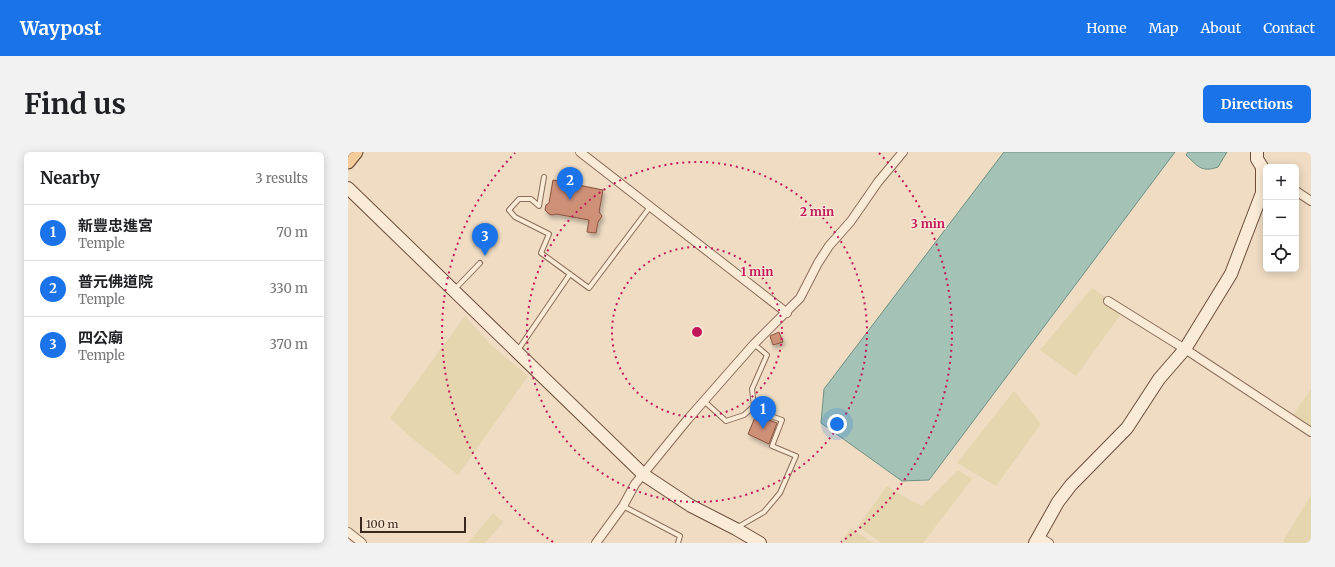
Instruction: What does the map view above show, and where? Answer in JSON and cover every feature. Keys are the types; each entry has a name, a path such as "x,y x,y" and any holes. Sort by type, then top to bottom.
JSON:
{"main road":[{"path":"348,162 356,152"}],"street":[{"path":"580,152 787,313"},
{"path":"596,543 623,506 635,484 704,401 754,344 787,313 800,298 818,263 829,246 851,221 878,182 903,152"},
{"path":"1257,152 1257,159 1263,167"},
{"path":"1041,541 1058,502 1096,459 1127,428 1159,379 1185,349 1237,262 1262,193 1263,180"},
{"path":"348,188 644,475 690,506 760,543"},
{"path":"1299,193 1311,201"},
{"path":"1108,301 1185,349 1311,432"},
{"path":"348,532 362,543"}],"lane":[{"path":"544,177 539,206 531,199 519,199 510,210 515,217 549,234 541,253 589,288 650,207"},
{"path":"453,290 480,263"},
{"path":"517,352 570,274"},
{"path":"704,401 726,421 744,415 754,406 752,389 767,355 754,344"},
{"path":"736,529 764,512 780,492 796,456 772,446 782,420 751,409"},
{"path":"623,506 680,536 678,543"}],"shaded area":[{"path":"1004,152 1175,152 929,480 902,481 821,423 824,389"},
{"path":"1188,152 1227,152 1218,167 1204,169 1186,155"},
{"path":"1092,288 1124,310 1076,376 1040,350"},
{"path":"465,316 491,345 528,376 458,475 413,439 390,418"},
{"path":"1311,389 1311,433 1290,419"},
{"path":"1014,391 1041,424 996,486 957,463"},
{"path":"958,470 972,479 923,543 881,543 858,526 887,486 922,506"},
{"path":"1311,495 1311,543 1286,543 1283,541"},
{"path":"493,513 503,522 485,543 468,543"},
{"path":"851,528 873,543 841,543"}],"building":[{"path":"553,180 603,190 599,212 602,216 598,222 596,233 587,232 589,220 556,214 552,215 545,210 546,205 549,203"},
{"path":"779,332 783,342 773,345 770,336"},
{"path":"756,415 777,423 769,444 748,434"}],"place":[{"name":"普元佛道院","path":"570,200"},
{"name":"四公廟","path":"485,256"},
{"name":"新豐忠進宮","path":"763,429"}]}
